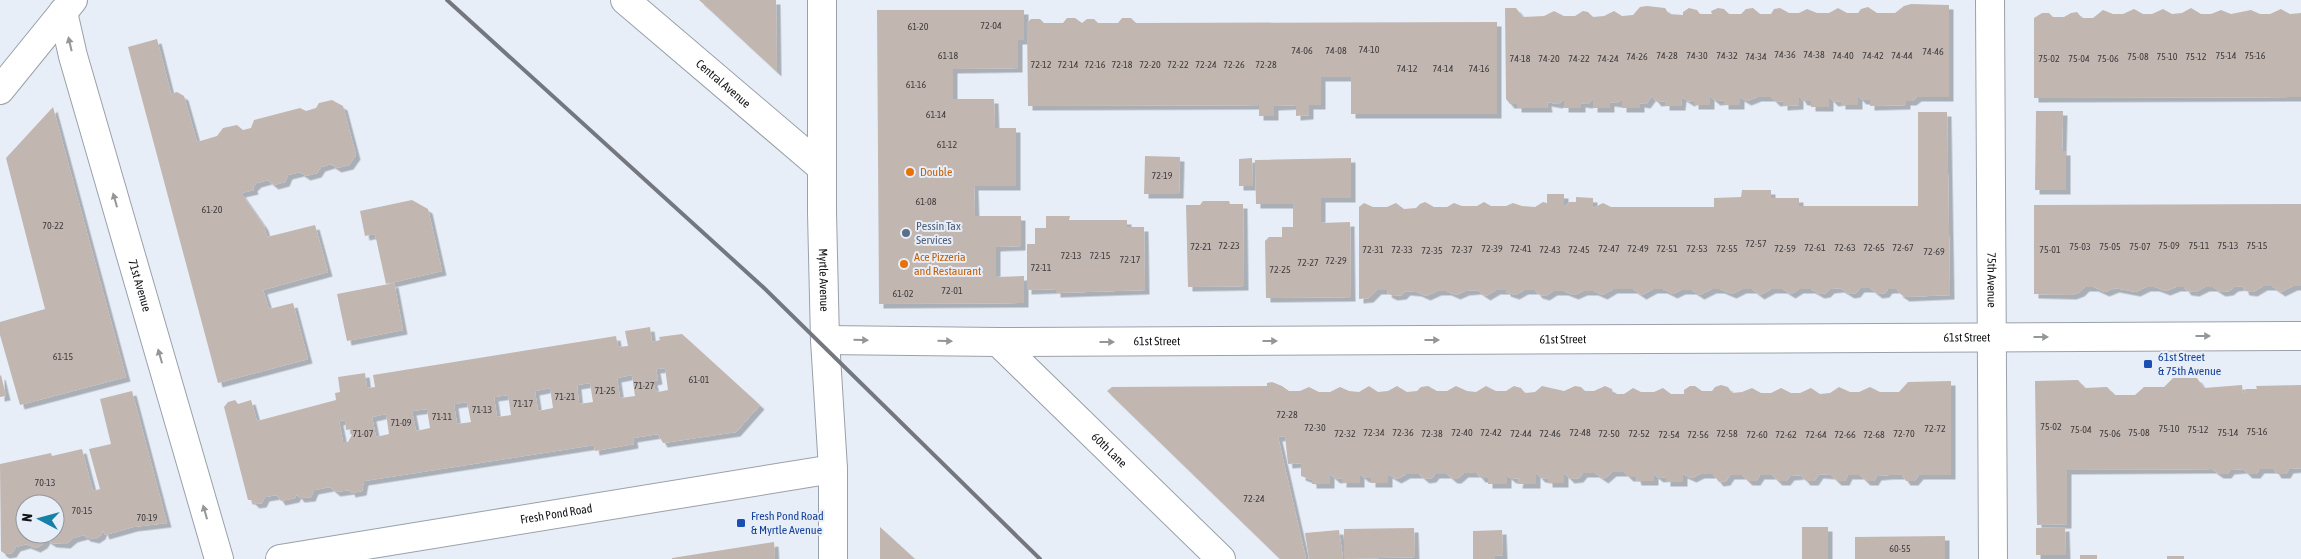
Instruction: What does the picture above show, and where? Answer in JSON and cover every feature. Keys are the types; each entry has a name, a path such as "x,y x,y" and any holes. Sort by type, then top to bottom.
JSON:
{"street":[{"name":"Central Avenue","path":"625,0 822,167"},
{"name":"Myrtle Avenue","path":"822,0 825,340 833,469 833,559"},
{"name":"75th Avenue","path":"1990,0 1993,559"},
{"path":"0,90 68,6"},
{"name":"71st Avenue","path":"68,6 73,56 219,559"},
{"name":"61st Street","path":"825,340 998,342 2301,336"},
{"name":"60th Lane","path":"998,342 1221,559"},
{"name":"Fresh Pond Road","path":"280,559 833,469"}],"building":[{"path":"699,0 776,0 777,72 707,7"},
{"path":"1911,4 1949,5 1949,97 1917,97 1912,101 1906,101 1906,105 1870,106 1870,100 1862,100 1858,96 1858,105 1841,105 1841,101 1834,102 1829,97 1829,107 1811,107 1811,101 1803,101 1799,95 1799,105 1783,106 1783,101 1776,102 1771,97 1757,97 1747,101 1740,97 1740,105 1724,105 1724,100 1716,101 1710,96 1710,105 1694,105 1694,100 1690,102 1682,97 1681,106 1665,106 1665,101 1657,102 1652,96 1646,104 1640,103 1640,108 1622,108 1622,99 1617,103 1610,102 1610,108 1593,108 1593,99 1588,104 1581,103 1581,108 1564,108 1564,99 1558,104 1547,102 1548,108 1517,108 1517,104 1510,104 1506,99 1505,8 1516,8 1523,17 1544,16 1554,11 1564,16 1575,16 1583,11 1588,12 1593,17 1604,16 1614,11 1622,16 1633,15 1640,7 1647,6 1665,8 1669,14 1683,15 1683,12 1689,8 1697,10 1700,14 1712,14 1711,11 1718,8 1724,9 1729,14 1741,14 1746,9 1753,8 1760,14 1771,14 1774,9 1780,8 1789,13 1799,13 1807,9 1817,13 1829,13 1838,8 1847,13 1858,13 1861,9 1868,7 1877,13 1895,13 1904,6"},
{"path":"2191,8 2201,14 2211,14 2221,10 2231,14 2251,10 2260,14 2270,14 2281,9 2290,14 2301,13 2301,97 2034,98 2034,18 2042,13 2049,13 2053,17 2064,17 2077,12 2082,18 2093,18 2103,10 2113,14 2123,14 2134,9 2143,14 2152,14 2163,9 2172,14 2182,13"},
{"path":"877,10 1024,10 1024,40 1018,40 1018,68 953,69 953,99 994,99 995,128 1016,128 1016,186 974,186 975,216 1021,216 1021,246 996,247 996,277 1024,276 1024,303 879,304"},
{"path":"1067,18 1075,18 1082,23 1087,19 1094,19 1098,23 1118,23 1122,18 1131,18 1136,23 1497,22 1497,114 1351,114 1351,77 1321,77 1321,105 1309,105 1309,115 1296,116 1296,105 1274,106 1274,116 1259,116 1259,105 1028,106 1027,23 1031,19 1040,19 1044,23 1063,23"},
{"path":"157,39 171,94 177,92 184,96 197,142 217,136 223,128 237,125 243,130 251,128 254,120 300,108 306,111 316,108 319,103 332,100 343,106 356,155 349,165 337,168 331,164 321,167 317,173 306,176 300,172 288,175 285,182 274,185 268,180 257,183 253,187 254,190 241,193 264,226 267,237 315,225 328,272 263,290 269,309 293,303 308,359 218,383 128,47"},
{"path":"53,107 126,377 20,405 0,335 0,322 45,309 6,158"},
{"path":"2036,111 2063,111 2062,151 2066,151 2066,190 2035,190"},
{"path":"1918,112 1947,112 1950,295 1905,297 1897,289 1888,289 1885,293 1878,294 1870,288 1860,288 1856,293 1850,294 1840,288 1830,289 1826,293 1820,294 1811,289 1799,289 1791,294 1783,289 1771,289 1760,295 1752,289 1742,289 1732,294 1720,289 1712,289 1700,295 1692,290 1681,290 1673,294 1663,289 1653,289 1642,295 1633,289 1613,289 1603,295 1594,291 1583,291 1574,295 1564,291 1553,291 1545,296 1538,294 1535,290 1524,290 1515,295 1506,292 1506,290 1496,290 1486,296 1477,290 1465,291 1456,295 1447,291 1437,291 1426,296 1417,292 1406,291 1402,295 1393,296 1387,293 1388,290 1377,290 1369,298 1359,299 1359,207 1364,203 1373,207 1387,207 1396,203 1404,209 1416,208 1425,202 1434,207 1447,207 1454,203 1462,206 1477,206 1484,202 1491,206 1506,206 1513,203 1535,207 1543,202 1547,203 1547,194 1564,194 1564,207 1569,202 1576,202 1576,197 1593,198 1593,208 1603,203 1611,207 1714,207 1714,198 1741,197 1742,190 1771,190 1771,198 1799,198 1799,206 1918,206"},
{"path":"1145,156 1180,157 1179,194 1144,194"},
{"path":"1252,158 1253,186 1239,186 1239,159"},
{"path":"1351,158 1351,198 1321,198 1321,223 1350,222 1351,297 1266,298 1265,241 1269,237 1282,237 1282,227 1293,227 1293,204 1256,204 1255,160"},
{"path":"412,200 428,209 442,271 386,284 375,234 365,236 360,211"},
{"path":"1203,201 1229,201 1230,204 1243,204 1244,286 1188,287 1186,205 1200,205"},
{"path":"2301,204 2301,286 2293,286 2281,292 2272,286 2263,286 2253,292 2245,291 2243,286 2221,292 2213,287 2205,287 2195,292 2187,291 2184,287 2176,287 2166,291 2155,287 2146,287 2136,292 2115,288 2105,292 2094,287 2085,287 2080,292 2072,295 2034,294 2034,205"},
{"path":"1046,216 1070,216 1069,220 1127,220 1127,227 1144,227 1145,290 1056,293 1056,289 1027,290 1027,244 1035,244 1035,228 1046,228"},
{"path":"394,283 403,330 347,341 337,294"},
{"path":"650,327 652,342 660,340 659,337 682,334 760,405 736,432 663,443 658,434 633,438 634,444 595,451 594,445 364,481 362,491 351,493 350,490 336,492 330,487 314,490 311,497 300,498 297,494 295,498 281,501 277,495 265,497 262,503 255,504 248,500 224,407 228,402 235,400 238,404 251,400 257,421 336,400 335,393 340,392 338,377 365,373 367,388 375,387 373,375 616,336 618,347 628,346 625,331","holes":["665,368 668,390 658,392 653,381 658,380 656,369","632,375 635,396 620,398 617,378","590,383 593,402 579,404 577,385","550,388 553,408 538,411 535,391","508,395 511,415 497,417 494,397","467,402 471,422 457,424 454,404","427,409 430,428 416,431 412,411","386,414 389,434 376,437 372,417","345,420 346,430 352,429 352,435 348,442 343,442 339,421"]},
{"path":"0,376 6,396 0,397"},
{"path":"2173,378 2197,378 2204,388 2242,385 2243,394 2246,389 2257,389 2256,386 2301,385 2301,468 2289,469 2286,474 2277,474 2274,469 2260,469 2256,474 2248,474 2243,469 2230,470 2227,474 2219,474 2212,469 2067,470 2067,524 2037,525 2035,381 2078,380 2085,388 2107,387 2115,395 2135,395 2144,387 2164,387"},
{"path":"1951,381 1951,475 1919,475 1914,481 1906,481 1902,475 1877,476 1874,481 1866,481 1860,475 1848,475 1845,481 1837,481 1831,475 1819,474 1814,481 1806,481 1801,475 1790,476 1786,481 1778,481 1772,475 1760,475 1756,481 1748,481 1742,475 1730,475 1726,481 1719,482 1713,474 1700,474 1692,478 1683,474 1683,482 1666,482 1666,477 1659,478 1654,474 1654,481 1637,481 1636,477 1629,477 1624,472 1612,472 1604,479 1595,473 1583,473 1579,478 1570,479 1564,473 1564,483 1548,483 1548,479 1541,478 1536,473 1536,484 1518,484 1519,478 1512,479 1507,475 1507,484 1488,484 1488,478 1481,478 1477,473 1464,473 1457,479 1453,479 1447,474 1435,474 1432,478 1425,479 1419,474 1406,474 1397,479 1388,474 1388,483 1371,483 1371,478 1365,478 1360,474 1360,483 1342,483 1342,478 1336,479 1330,474 1330,484 1312,484 1312,480 1301,476 1301,463 1288,464 1285,436 1278,437 1306,559 1280,559 1107,391 1112,387 1267,386 1267,383 1272,382 1289,391 1300,391 1309,387 1319,392 1330,392 1340,387 1349,391 1359,392 1369,386 1378,392 1388,391 1397,386 1407,392 1417,391 1421,387 1428,386 1437,391 1447,391 1456,386 1467,391 1476,392 1486,386 1496,391 1506,391 1514,386 1521,388 1525,393 1535,392 1542,386 1564,391 1575,386 1581,387 1585,391 1594,391 1605,386 1612,389 1613,394 1624,394 1633,388 1641,392 1654,392 1663,388 1671,394 1684,394 1684,390 1690,386 1695,386 1702,391 1712,391 1715,387 1721,385 1728,387 1732,393 1752,388 1761,393 1771,393 1781,388 1791,393 1800,393 1811,388 1820,394 1830,393 1839,387 1850,392 1859,392 1870,387 1880,392 1899,392 1908,382"},
{"path":"132,391 167,523 133,527 105,535 103,530 101,535 95,539 84,535 73,538 65,544 65,494 15,494 15,544 26,544 16,547 12,553 5,554 1,551 0,464 51,453 52,456 82,449 93,491 100,489 89,449 111,444 100,399"},
{"path":"880,527 915,559 880,559"},
{"path":"1802,527 1828,527 1828,559 1802,559"},
{"path":"2065,527 2066,555 2036,555 2036,528"},
{"path":"1414,528 1415,557 1344,559 1344,529"},
{"path":"1339,530 1343,559 1309,559 1305,533"},
{"path":"1502,530 1503,555 1495,556 1495,559 1473,559 1473,531"},
{"path":"1945,536 1945,559 1855,559 1855,537"},
{"path":"774,542 775,559 672,559 672,558"},
{"path":"26,544 43,544 36,548"},
{"path":"2080,555 2097,555 2097,559 2080,559"},
{"path":"2167,556 2184,556 2184,559 2167,559"}],"railway":[{"path":"447,0 763,287 1040,559"}],"place":[{"name":"Double","path":"910,172"},
{"name":"Pessin Tax Services","path":"906,233"},
{"name":"Ace Pizzeria and Restaurant","path":"904,264"},
{"name":"61st Street & 75th Avenue","path":"2148,364"},
{"name":"Fresh Pond Road & Myrtle Avenue","path":"741,523"}]}
